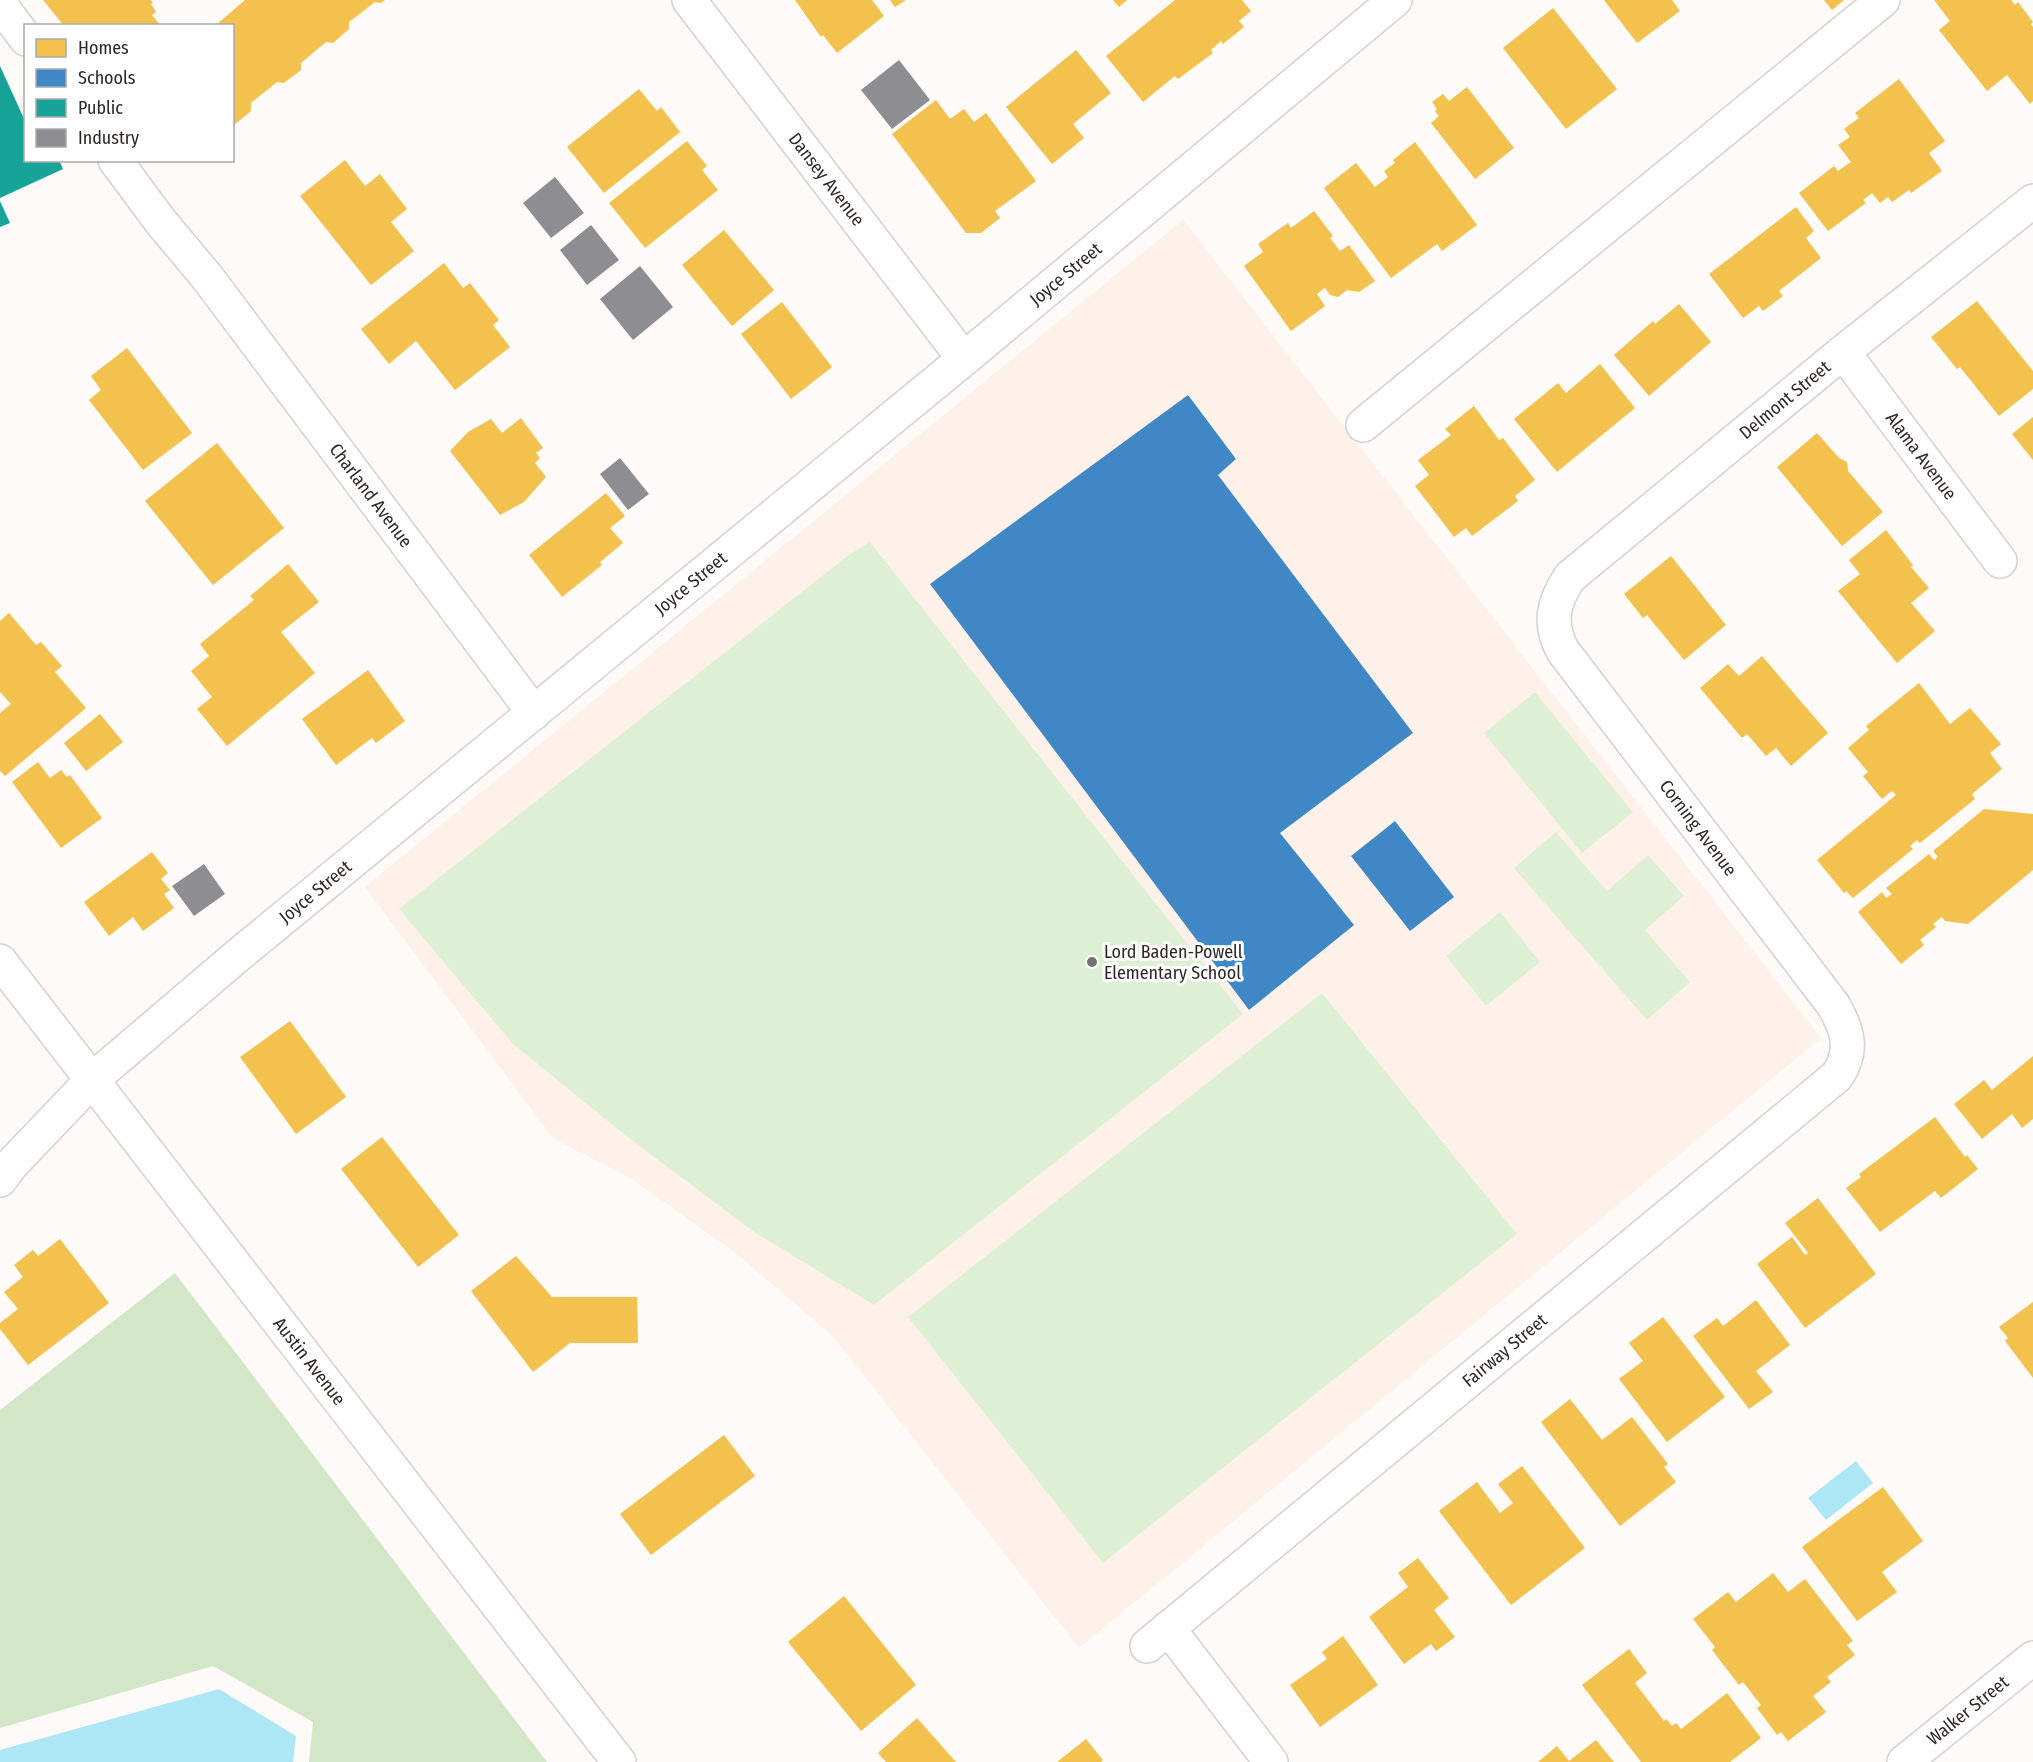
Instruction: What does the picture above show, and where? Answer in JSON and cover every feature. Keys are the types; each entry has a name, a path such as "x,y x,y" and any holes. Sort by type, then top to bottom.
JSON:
{"street":[{"name":"Dansey Avenue","path":"689,0 964,359"},
{"name":"Joyce Street","path":"0,1180 12,1164 93,1079 236,957 964,359 1395,0"},
{"path":"1363,425 1883,0"},
{"path":"0,4 24,36"},
{"name":"Charland Avenue","path":"117,162 161,222 207,277 534,713"},
{"name":"Delmont Street","path":"1555,610 1560,591 1570,577 1844,351 2033,201"},
{"name":"Alama Avenue","path":"1844,351 2000,561"},
{"name":"Corning Avenue","path":"1555,610 1555,637 1563,651 1834,1006 1844,1024 1848,1046"},
{"name":"Austin Avenue","path":"0,961 619,1762"},
{"name":"Fairway Street","path":"1271,1762 1158,1637 1837,1076 1845,1064 1848,1046"},
{"name":"Walker Street","path":"1904,1762 2033,1658"}],"shaded area":[{"name":"Lord Baden-Powell Elementary School","path":"1183,220 1821,1038 1079,1648 832,1335 733,1251 632,1179 553,1138 365,887"}],"green space":[{"path":"870,542 1243,1014 874,1305 754,1232 625,1135 513,1044 399,909 850,554"},
{"path":"1535,692 1633,812 1582,853 1484,733"},
{"path":"1556,832 1607,891 1648,855 1684,896 1645,930 1690,982 1647,1020 1514,868"},
{"path":"1500,912 1540,962 1486,1006 1446,956"},
{"path":"1322,993 1517,1234 1103,1563 908,1317"},
{"path":"175,1273 547,1762 309,1762 313,1722 213,1666 0,1728 0,1410"}],"water":[{"path":"1856,1461 1873,1483 1826,1520 1808,1498"},
{"path":"219,1689 296,1736 293,1762 0,1762 0,1750"}],"building: Homes":[{"path":"43,0 151,0 156,12 152,15 159,24 62,24"},
{"path":"245,0 385,0 381,3 375,2 349,22 349,29 333,43 326,42 301,63 301,70 284,83 277,82 251,103 251,111 234,125 234,24 217,24"},
{"path":"795,0 872,0 884,16 837,53 823,35 821,37"},
{"path":"890,0 906,0 895,7"},
{"path":"1113,0 1127,0 1119,7"},
{"path":"1175,0 1242,0 1251,11 1239,21 1244,27 1223,44 1221,41 1211,50 1213,53 1178,79 1175,76 1143,102 1106,56"},
{"path":"1604,0 1672,0 1680,11 1637,43"},
{"path":"1824,0 1844,0 1832,10"},
{"path":"1934,0 2011,0 2015,5 2018,2 2033,22 2031,24 2033,27 2033,101 2030,104 2007,75 1987,91 1939,30 1950,21"},
{"path":"1553,8 1617,89 1566,129 1503,48"},
{"path":"1076,50 1111,93 1073,124 1084,138 1052,164 1006,107"},
{"path":"1899,79 1945,141 1929,153 1942,171 1911,193 1909,190 1892,202 1888,197 1880,203 1872,193 1863,200 1866,203 1828,231 1799,193 1834,166 1838,171 1851,162 1838,145 1850,137 1844,129 1859,118 1855,113"},
{"path":"1467,87 1514,148 1475,179 1431,123 1439,116 1432,102 1443,94 1449,101"},
{"path":"639,89 657,111 661,107 680,132 604,193 567,147"},
{"path":"936,100 950,119 964,109 974,122 986,113 1036,181 995,211 1000,218 981,233 966,233 892,134"},
{"path":"687,141 707,166 702,170 718,190 645,248 609,203"},
{"path":"1415,142 1477,225 1442,251 1437,244 1391,278 1324,188 1356,163 1375,187 1388,177 1384,171 1395,163 1393,160"},
{"path":"345,160 365,186 380,174 407,209 391,222 414,251 371,285 300,196"},
{"path":"1796,207 1814,231 1806,238 1821,258 1779,291 1783,296 1763,311 1759,306 1743,318 1709,274"},
{"path":"1314,211 1333,236 1330,238 1340,251 1349,245 1375,281 1359,292 1347,290 1338,297 1330,295 1325,288 1317,294 1325,306 1291,331 1244,266 1263,252 1258,244 1288,223 1291,228"},
{"path":"724,230 774,290 732,326 682,265"},
{"path":"444,263 463,288 470,283 499,320 493,325 510,347 455,390 416,341 389,364 361,329"},
{"path":"1977,301 2033,371 2033,389 1999,416 1960,367 1957,369 1931,337"},
{"path":"782,302 832,367 791,399 741,334"},
{"path":"1679,304 1711,342 1649,396 1614,355 1653,321 1655,324"},
{"path":"127,348 192,433 143,470 89,400 101,390 91,376"},
{"path":"1600,364 1635,408 1557,472 1514,419 1558,383 1566,393"},
{"path":"1474,406 1499,440 1503,438 1535,480 1515,496 1518,501 1472,536 1466,528 1454,537 1415,486 1429,475 1418,460 1451,435 1445,429"},
{"path":"2033,417 2033,460 2012,434"},
{"path":"521,418 543,448 536,453 540,458 535,463 546,477 524,502 500,515 450,451 468,432 491,419 502,433"},
{"path":"1817,433 1839,458 1847,462 1848,471 1883,512 1842,546 1777,467"},
{"path":"217,443 284,528 213,585 145,501"},
{"path":"606,493 625,516 610,528 623,543 600,562 602,565 562,597 529,555"},
{"path":"1886,530 1913,565 1911,567 1929,588 1911,603 1935,631 1897,663 1838,591 1860,574 1849,560"},
{"path":"1671,556 1726,625 1684,660 1647,615 1643,618 1624,594"},
{"path":"288,564 319,602 281,632 315,673 227,746 197,709 212,697 191,671 209,656 200,644 254,600 250,596"},
{"path":"9,613 36,645 41,642 62,666 55,672 86,708 5,776 0,771 0,713 11,704 0,692 0,621"},
{"path":"1762,656 1828,733 1791,766 1776,748 1766,756 1747,734 1742,738 1700,688 1728,664 1739,676"},
{"path":"368,670 405,721 376,743 372,738 336,765 302,719"},
{"path":"1919,683 1950,724 1970,708 2001,744 1990,753 2002,769 1972,794 1975,799 1920,843 1917,840 1910,846 1913,849 1853,898 1846,891 1844,893 1817,860 1896,795 1892,791 1882,799 1863,776 1868,772 1848,748 1869,730 1866,726"},
{"path":"100,714 123,742 86,771 64,743"},
{"path":"38,762 50,778 61,770 67,777 70,775 102,818 61,848 12,782"},
{"path":"1984,809 2033,814 2033,870 1968,924 1945,921 1942,917 1933,924 1936,927 1920,940 1924,945 1901,964 1858,912 1882,892 1886,898 1892,894 1886,888 1929,854 1934,860 1938,857 1933,851"},
{"path":"152,852 168,873 161,879 170,890 164,894 174,908 143,931 133,917 109,936 84,902"},
{"path":"290,1021 346,1097 296,1134 240,1057"},
{"path":"2033,1056 2033,1119 2022,1128 2012,1114 1982,1139 1954,1104 1984,1080 1992,1090"},
{"path":"1935,1117 1965,1157 1967,1155 1978,1169 1941,1198 1935,1191 1880,1232 1846,1188 1861,1177 1859,1174"},
{"path":"382,1137 459,1235 418,1267 341,1169"},
{"path":"1818,1198 1876,1274 1805,1328 1757,1264 1792,1237 1805,1255 1808,1253 1785,1223"},
{"path":"60,1239 109,1303 28,1365 0,1329 0,1323 18,1309 4,1292 23,1277 14,1265 33,1250 38,1256"},
{"path":"516,1256 552,1297 637,1297 638,1343 570,1343 533,1372 471,1291"},
{"path":"1756,1300 1790,1345 1756,1371 1773,1392 1749,1409 1693,1336 1717,1318 1723,1326"},
{"path":"2033,1302 2033,1378 2005,1341 2008,1338 1999,1327"},
{"path":"1663,1317 1725,1397 1667,1442 1619,1379 1643,1361 1629,1343"},
{"path":"1570,1399 1602,1440 1632,1417 1668,1464 1664,1467 1676,1482 1620,1526 1541,1422"},
{"path":"724,1435 755,1476 651,1555 620,1514"},
{"path":"1522,1466 1585,1548 1511,1605 1439,1511 1477,1482 1500,1513 1513,1503 1498,1484"},
{"path":"1883,1487 1923,1541 1882,1572 1897,1592 1857,1621 1802,1547"},
{"path":"1418,1558 1449,1598 1434,1610 1455,1637 1436,1651 1431,1644 1404,1664 1369,1617 1408,1587 1398,1573"},
{"path":"1773,1573 1788,1592 1805,1579 1853,1641 1847,1645 1855,1655 1827,1677 1831,1682 1813,1696 1826,1712 1788,1741 1781,1732 1777,1735 1757,1708 1761,1705 1743,1682 1739,1685 1712,1650 1715,1647 1693,1619 1728,1592 1736,1602"},
{"path":"844,1596 916,1685 861,1731 788,1642"},
{"path":"1343,1636 1378,1685 1320,1727 1290,1685 1327,1659 1322,1652"},
{"path":"1629,1649 1647,1673 1635,1683 1664,1721 1666,1719 1672,1726 1676,1723 1681,1729 1727,1693 1761,1738 1730,1762 1641,1762 1582,1685"},
{"path":"917,1718 956,1762 886,1762 878,1753"},
{"path":"1086,1739 1103,1760 1101,1762 1057,1762"},
{"path":"1596,1740 1614,1762 1538,1762 1557,1746 1569,1761"}],"building: Schools":[{"path":"1188,395 1236,459 1218,475 1413,733 1280,833 1354,925 1249,1010 930,584"},
{"path":"1395,821 1454,897 1410,931 1351,856"}],"building: Public":[{"path":"0,66 24,119 24,162 60,162 63,169 0,198"},
{"path":"0,201 10,223 0,227"}],"building: Industry":[{"path":"899,60 930,100 892,129 861,90"},
{"path":"555,177 584,213 551,238 523,203"},
{"path":"591,225 619,260 587,285 560,250"},
{"path":"640,266 673,307 633,340 600,299"},
{"path":"620,458 649,494 628,510 600,474"},
{"path":"204,864 225,894 194,916 172,886"}],"place":[{"name":"Lord Baden-Powell Elementary School","path":"1092,962"}]}
